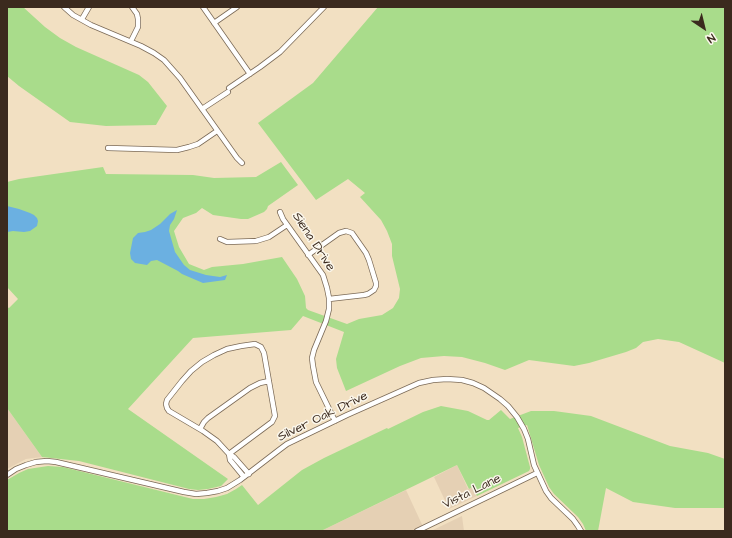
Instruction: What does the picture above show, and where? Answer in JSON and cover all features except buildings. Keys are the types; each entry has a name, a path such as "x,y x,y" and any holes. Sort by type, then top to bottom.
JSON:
{"street":[{"path":"64,7 73,15 91,25 131,41 164,60 180,78 242,163"},
{"path":"82,19 89,7"},
{"path":"131,41 138,27 137,14 132,7"},
{"path":"203,7 250,74"},
{"path":"214,23 237,7"},
{"path":"202,109 280,52 324,7"},
{"path":"108,148 177,150 198,144 217,130"},
{"name":"Siena Drive","path":"280,212 287,225 323,276 327,288 329,309 312,358 316,382 334,421"},
{"path":"220,239 227,242 256,241 269,237 287,225"},
{"path":"308,255 339,233 346,231 352,233 366,253 376,283 374,290 364,295 329,300"},
{"path":"229,454 273,420 275,414 264,351 261,347 255,344 227,349 202,362 182,381 167,400 166,404 166,408 169,411 217,442 229,454 234,457 249,474"},
{"name":"Silver Oak Drive","path":"7,475 26,465 47,461 184,492 196,494 218,491 235,484 287,444 334,421 419,383 447,379 462,380 484,388 508,406 517,417 524,429 537,473 546,491 551,498 573,519 581,531"},
{"path":"200,430 208,418 250,388 269,381"},
{"path":"229,454 230,460 244,477"},
{"name":"Vista Lane","path":"417,531 537,473"}],"shaded area":[{"path":"7,408 42,457 26,459 7,469"},
{"path":"457,465 468,489 472,487 477,496 449,509 434,477"},
{"path":"406,490 425,531 321,531"},
{"path":"462,516 464,531 431,531"}],"green space":[{"path":"7,7 23,7 45,27 60,38 76,47 139,75 148,82 167,106 156,125 106,126 70,122 19,86 7,76"},
{"path":"378,7 725,7 725,363 679,342 658,339 643,342 636,348 626,352 574,366 529,360 505,370 462,357 444,356 421,358 346,391 337,368 336,359 344,332 303,316 291,330 193,338 128,409 228,479 221,486 198,490 189,489 79,461 42,457 7,408 7,307 9,308 18,299 7,287 7,182 103,167 106,174 193,175 214,178 256,177 281,162 298,185 268,206 264,212 248,219 241,219 213,215 202,208 196,213 183,218 174,231 179,247 189,264 204,270 212,267 243,264 282,257 297,279 305,296 306,308 308,310 347,324 359,319 382,315 393,308 399,298 400,289 392,256 392,244 381,220 360,197 365,193 348,179 316,200 258,123 313,83"},
{"path":"441,406 468,411 487,420 501,410 510,419 531,411 554,411 591,416 670,446 708,453 725,459 725,508 675,508 633,502 606,488 598,531 586,531 578,517 554,494 549,487 539,465 527,425 518,428 530,467 529,471 477,496 472,487 469,489 457,465 321,531 7,531 7,480 28,469 48,466 63,467 193,499 204,499 227,494 242,485 258,505 302,470 324,458 423,412"}],"water":[{"path":"7,206 34,215 38,221 37,226 30,231 7,232"},
{"path":"177,210 170,225 169,231 175,252 184,265 190,270 206,275 220,277 227,275 225,280 203,283 182,274 157,260 151,261 147,265 135,263 131,259 130,253 133,238 138,233 151,230"}]}
